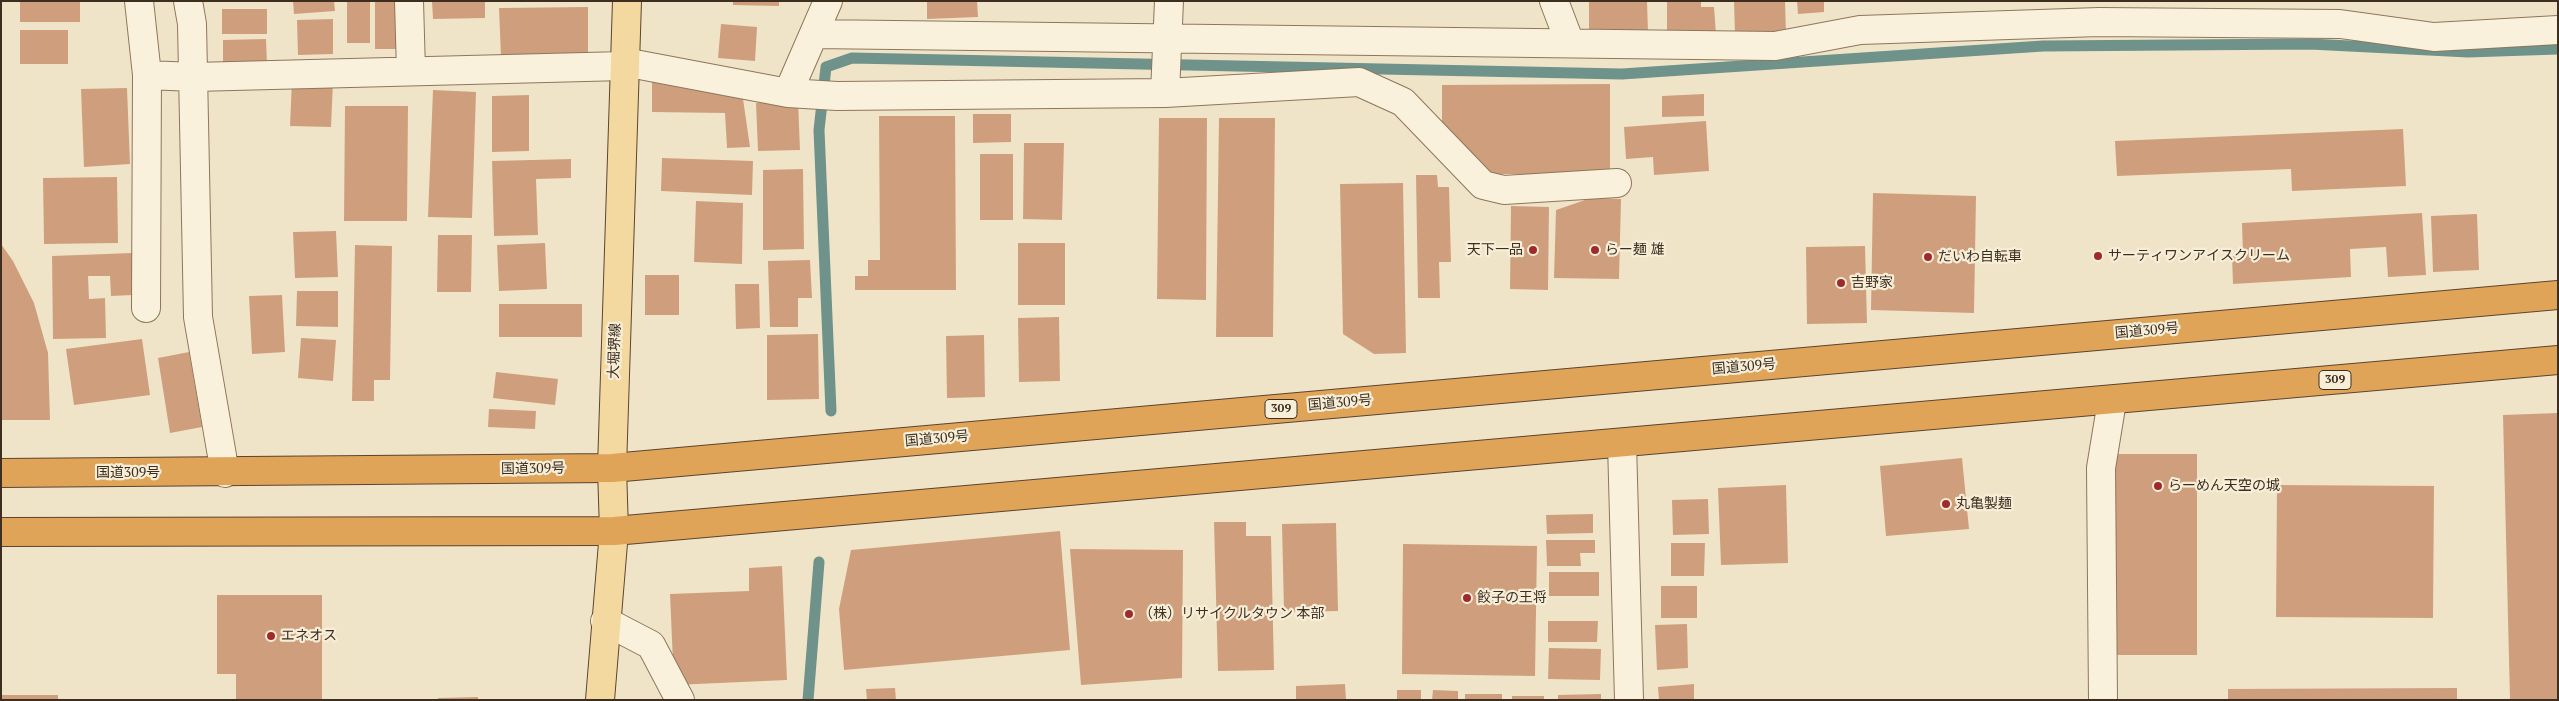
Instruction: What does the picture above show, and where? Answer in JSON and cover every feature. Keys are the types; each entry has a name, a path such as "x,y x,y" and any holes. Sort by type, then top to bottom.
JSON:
{"highway":[{"name":"国道309号","path":"1,473 225,473 612,468 2558,295"},
{"name":"309","path":"1,532 614,531 2558,360"}],"main road":[{"name":"大堀堺線","path":"600,700 605,621 614,531 612,468 627,1"}],"street":[{"path":"139,1 147,75 146,308"},
{"path":"188,1 192,24 194,77 198,317 225,473"},
{"path":"409,1 411,71"},
{"path":"792,93 828,1"},
{"path":"1165,92 1169,1"},
{"path":"1554,1 1570,43"},
{"path":"814,34 1168,40 1775,46 1860,30 2099,22 2340,24 2434,37 2558,30"},
{"path":"147,75 194,77 624,64 792,93 837,96 1165,92 1358,82 1403,102 1483,185 1504,190 1617,183"},
{"path":"2103,700 2102,468 2112,400"},
{"path":"1622,443 1629,700"},
{"path":"605,621 651,644 680,700"}],"building":[{"path":"20,1 80,1 80,22 20,22"},
{"path":"293,1 334,1 335,11 294,14"},
{"path":"347,1 370,1 370,43 347,43"},
{"path":"375,1 398,1 397,49 375,49"},
{"path":"432,1 485,1 485,18 433,19"},
{"path":"733,1 779,1 779,6 733,5"},
{"path":"927,1 977,1 978,17 927,19"},
{"path":"1589,1 1647,1 1648,32 1589,33"},
{"path":"1667,1 1701,1 1701,7 1714,7 1716,34 1667,35"},
{"path":"1734,1 1785,1 1786,34 1735,35"},
{"path":"1797,1 1824,1 1824,12 1798,14"},
{"path":"588,7 588,56 501,57 499,8"},
{"path":"222,9 267,9 267,34 222,34"},
{"path":"333,19 333,54 298,55 297,20"},
{"path":"721,24 757,27 755,61 718,58"},
{"path":"20,30 68,30 68,64 20,64"},
{"path":"266,39 267,64 223,65 223,40"},
{"path":"652,79 742,92 750,147 727,148 725,113 652,112"},
{"path":"292,80 333,82 331,127 290,126"},
{"path":"1610,84 1610,174 1492,174 1442,124 1442,85"},
{"path":"127,88 130,164 84,167 81,89"},
{"path":"433,90 476,92 472,218 428,217"},
{"path":"1704,94 1704,116 1662,117 1662,96"},
{"path":"529,95 529,151 492,152 492,96"},
{"path":"798,101 800,150 758,151 756,103"},
{"path":"345,106 408,106 407,221 344,221"},
{"path":"973,114 1011,114 1011,142 973,143"},
{"path":"879,116 955,116 956,290 855,290 855,276 868,276 868,260 880,260"},
{"path":"1159,118 1207,118 1206,300 1157,299"},
{"path":"1219,118 1275,118 1273,337 1216,337"},
{"path":"1706,121 1709,171 1654,175 1653,157 1626,159 1624,127"},
{"path":"2403,129 2406,186 2292,191 2291,169 2117,176 2115,141"},
{"path":"1024,143 1064,143 1062,220 1023,219"},
{"path":"980,154 1013,154 1013,220 980,220"},
{"path":"662,158 753,161 752,195 661,191"},
{"path":"571,159 571,178 536,179 538,235 494,236 492,161"},
{"path":"803,169 804,249 763,250 763,170"},
{"path":"1416,175 1437,175 1438,187 1449,187 1451,262 1439,262 1440,298 1418,298"},
{"path":"117,177 118,243 44,244 43,178"},
{"path":"1403,183 1406,353 1374,354 1343,334 1340,184"},
{"path":"1873,193 1976,196 1974,313 1871,310"},
{"path":"1591,198 1621,199 1619,279 1554,278 1556,210"},
{"path":"696,201 743,203 742,264 694,262"},
{"path":"1511,206 1549,207 1548,290 1510,289"},
{"path":"2422,213 2426,275 2388,277 2386,247 2350,249 2351,277 2233,284 2232,256 2243,255 2242,223"},
{"path":"2477,214 2479,270 2433,272 2431,216"},
{"path":"336,231 338,277 295,278 293,232"},
{"path":"438,235 472,235 471,292 437,292"},
{"path":"545,243 547,289 499,291 497,245"},
{"path":"1018,243 1065,243 1065,305 1018,305"},
{"path":"1,244 13,261 34,303 48,353 50,420 1,420"},
{"path":"355,245 392,246 390,380 374,380 374,401 352,401"},
{"path":"1865,246 1867,323 1807,324 1806,247"},
{"path":"132,253 133,295 111,296 110,276 88,276 89,299 105,298 106,338 53,339 52,256"},
{"path":"810,260 812,298 798,298 798,327 770,327 768,261"},
{"path":"645,275 679,275 679,315 645,315"},
{"path":"735,284 759,284 760,328 736,329"},
{"path":"297,291 338,291 338,327 296,326"},
{"path":"282,295 285,352 252,354 249,296"},
{"path":"499,304 582,304 582,337 499,337"},
{"path":"1059,317 1060,381 1019,382 1018,318"},
{"path":"818,334 819,399 767,400 767,335"},
{"path":"984,335 985,397 947,398 946,336"},
{"path":"301,338 336,340 333,381 298,378"},
{"path":"142,339 150,395 74,405 66,349"},
{"path":"189,352 202,427 170,433 158,358"},
{"path":"496,372 558,379 555,405 493,398"},
{"path":"489,409 536,411 535,429 488,427"},
{"path":"2558,413 2558,700 2510,700 2503,415"},
{"path":"2106,454 2197,454 2197,655 2105,655"},
{"path":"1962,458 1969,529 1886,536 1880,466"},
{"path":"1786,485 1788,563 1721,565 1718,488"},
{"path":"2277,485 2434,486 2433,618 2276,617"},
{"path":"1708,499 1709,534 1673,535 1672,500"},
{"path":"1593,514 1593,533 1547,534 1546,515"},
{"path":"1214,522 1246,522 1246,536 1271,536 1274,670 1218,671"},
{"path":"1336,523 1338,611 1284,612 1282,524"},
{"path":"1060,531 1070,650 844,670 839,609 851,550"},
{"path":"1546,540 1595,540 1595,553 1580,553 1581,566 1547,566"},
{"path":"1671,543 1705,543 1704,576 1671,576"},
{"path":"1403,544 1537,546 1535,676 1402,674"},
{"name":"（株）リサイクルタウン 本部","path":"1070,549 1183,550 1182,678 1081,685"},
{"path":"782,566 787,680 674,685 670,594 749,591 749,568"},
{"path":"1549,572 1599,572 1599,596 1549,596"},
{"path":"1661,586 1697,586 1697,618 1661,618"},
{"path":"217,595 322,595 322,700 236,700 236,674 217,674"},
{"path":"1548,621 1598,621 1597,642 1548,642"},
{"path":"1687,624 1688,668 1657,670 1655,625"},
{"path":"1549,648 1601,649 1600,680 1548,679"},
{"path":"1345,684 1346,700 1296,700 1296,686"},
{"path":"1694,684 1694,700 1659,700 1658,687"},
{"path":"895,688 896,700 867,700 866,689"},
{"path":"2457,688 2457,700 2228,700 2228,689"},
{"path":"1397,690 1421,690 1421,700 1397,700"},
{"path":"1433,690 1458,691 1458,700 1432,700"},
{"path":"1465,694 1502,694 1502,700 1465,700"},
{"path":"1601,694 1601,700 1558,700 1558,695"},
{"path":"1,695 58,695 58,700 1,700"},
{"path":"1512,696 1544,696 1544,700 1512,700"},
{"path":"478,697 478,700 438,700 438,698"}],"waterway":[{"path":"831,411 819,130 826,67 852,58 1622,74 2043,46 2310,44 2468,52 2558,49"},
{"path":"808,700 819,562"}],"place":[{"name":"天下一品","path":"1533,250"},
{"name":"らー麺 雄","path":"1595,250"},
{"name":"サーティワンアイスクリーム","path":"2098,256"},
{"name":"だいわ自転車","path":"1928,257"},
{"name":"吉野家","path":"1841,283"},
{"name":"らーめん天空の城","path":"2158,486"},
{"name":"丸亀製麺","path":"1946,504"},
{"name":"餃子の王将","path":"1467,598"},
{"name":"（株）リサイクルタウン 本部","path":"1129,614"},
{"name":"エネオス","path":"271,636"}]}
